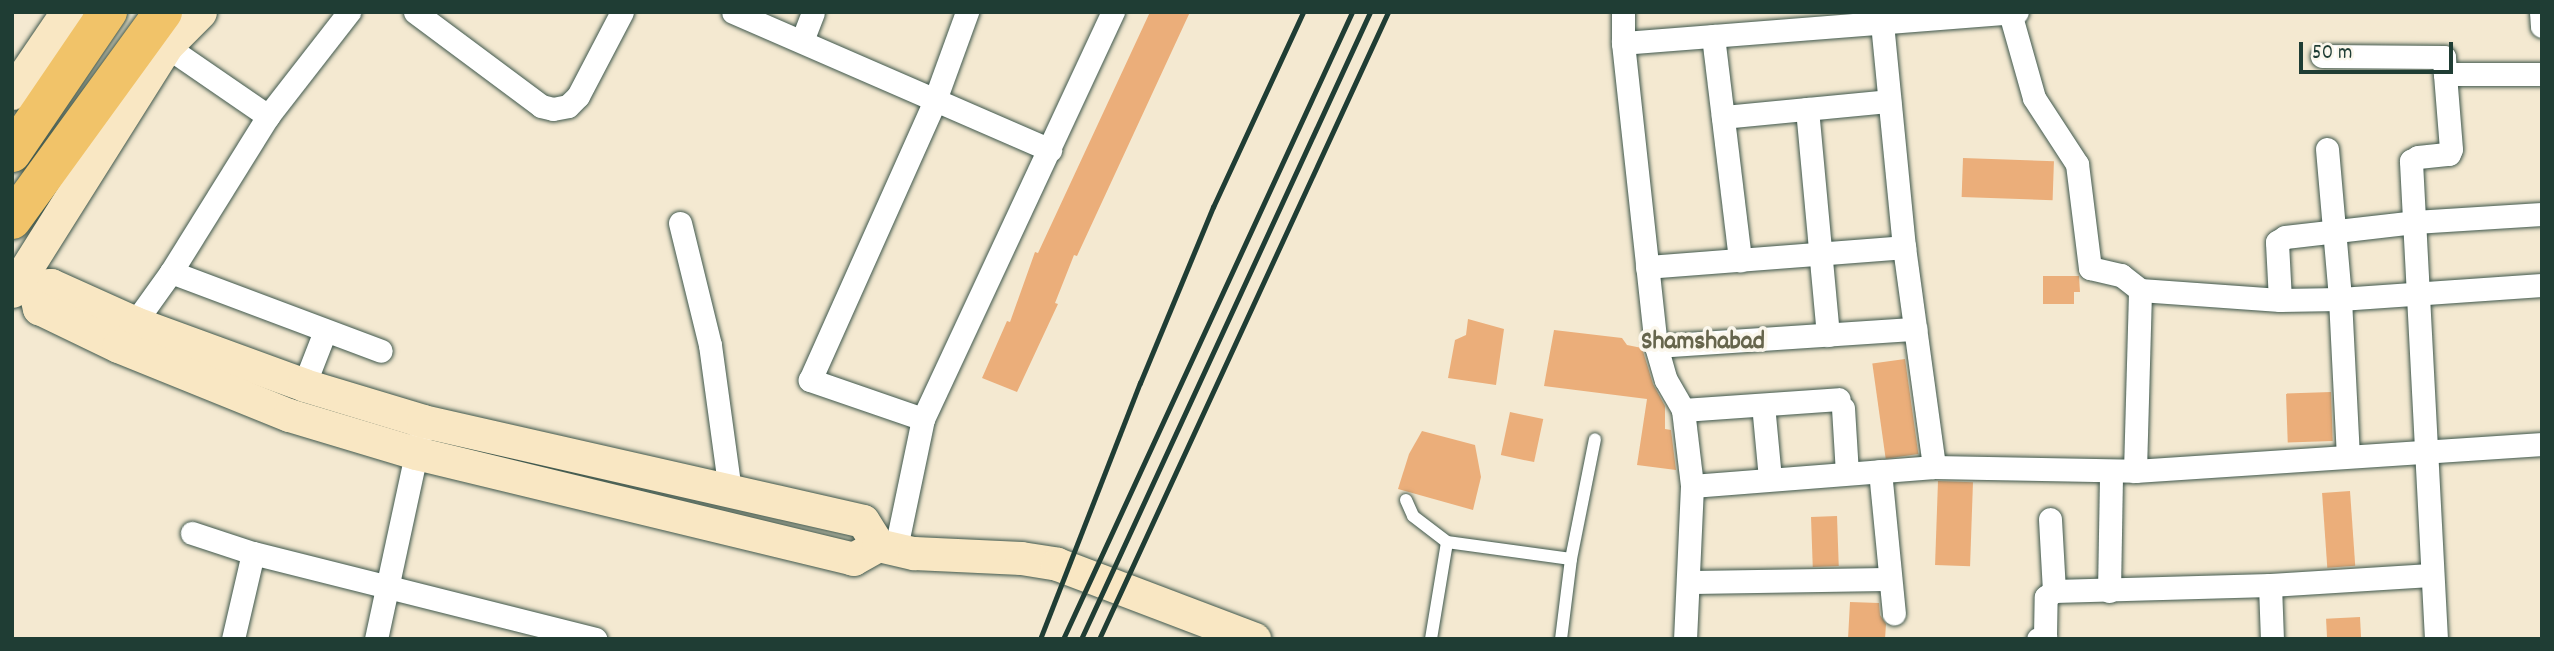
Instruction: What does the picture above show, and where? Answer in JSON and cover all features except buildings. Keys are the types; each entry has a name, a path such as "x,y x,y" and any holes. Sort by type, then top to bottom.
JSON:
{"highway":[{"path":"12,153 107,12"},
{"path":"12,220 165,29"}],"main road":[{"path":"12,93 67,12"},
{"path":"22,286 165,29 200,12"},
{"path":"22,286 51,285 127,334 289,415 730,491 863,521 887,547"},
{"path":"127,334 304,385 419,437 853,559 887,547 914,553 1021,558 1058,564 1254,639"}],"street":[{"path":"127,334 171,272 268,116 349,12"},
{"path":"415,12 541,106 553,109 568,106 578,96 622,12"},
{"path":"733,12 1050,150"},
{"path":"802,41 813,12"},
{"path":"923,419 810,380 935,100 967,12"},
{"path":"887,547 923,419 1113,12"},
{"path":"1623,12 1623,43 1656,346 1666,380 1683,410 1692,486 1685,639"},
{"path":"1623,43 1882,23 1948,14 2017,12"},
{"path":"2541,12 2542,26"},
{"path":"2010,13 2034,99 2077,164 2090,268 2121,275 2140,290 2280,300 2340,299 2542,285"},
{"path":"1882,23 1904,247 1934,467"},
{"path":"165,29 268,116"},
{"path":"1713,36 1740,260"},
{"path":"2322,55 2444,57 2451,149 2449,154 2418,156 2411,162 2436,639"},
{"path":"2445,74 2542,74"},
{"path":"1723,117 1889,102"},
{"path":"1807,109 1828,334"},
{"path":"2327,149 2340,299 2348,456"},
{"path":"2280,300 2277,242 2285,237 2414,222 2542,215"},
{"path":"680,223 710,345 730,491"},
{"path":"1647,267 1904,247"},
{"path":"171,272 381,351"},
{"path":"2135,471 2140,290"},
{"path":"1656,346 1915,329"},
{"path":"304,385 324,331"},
{"path":"1683,410 1841,404 1847,473"},
{"path":"1765,415 1769,478"},
{"path":"376,639 419,437"},
{"path":"1692,486 1934,467 2135,471 2542,444"},
{"path":"1881,471 1894,613"},
{"path":"2109,592 2111,471"},
{"path":"2050,519 2054,591"},
{"path":"192,533 253,553 389,587 527,631 595,639"},
{"path":"233,639 253,553"},
{"path":"2038,639 2045,636 2046,597 2054,591 2109,592 2431,575"},
{"path":"1688,582 1891,579"},
{"path":"2270,585 2272,639"}],"lane":[{"path":"1561,639 1571,559 1595,439"},
{"path":"1406,500 1413,516 1447,542 1571,559"},
{"path":"1432,639 1447,542"}],"railway":[{"path":"1040,639 1140,383 1213,207 1303,12"},
{"path":"1063,639 1352,12"},
{"path":"1081,639 1370,12"},
{"path":"1099,639 1388,12"}],"district":[{"name":"Shamshabad","path":"1703,343"}]}
